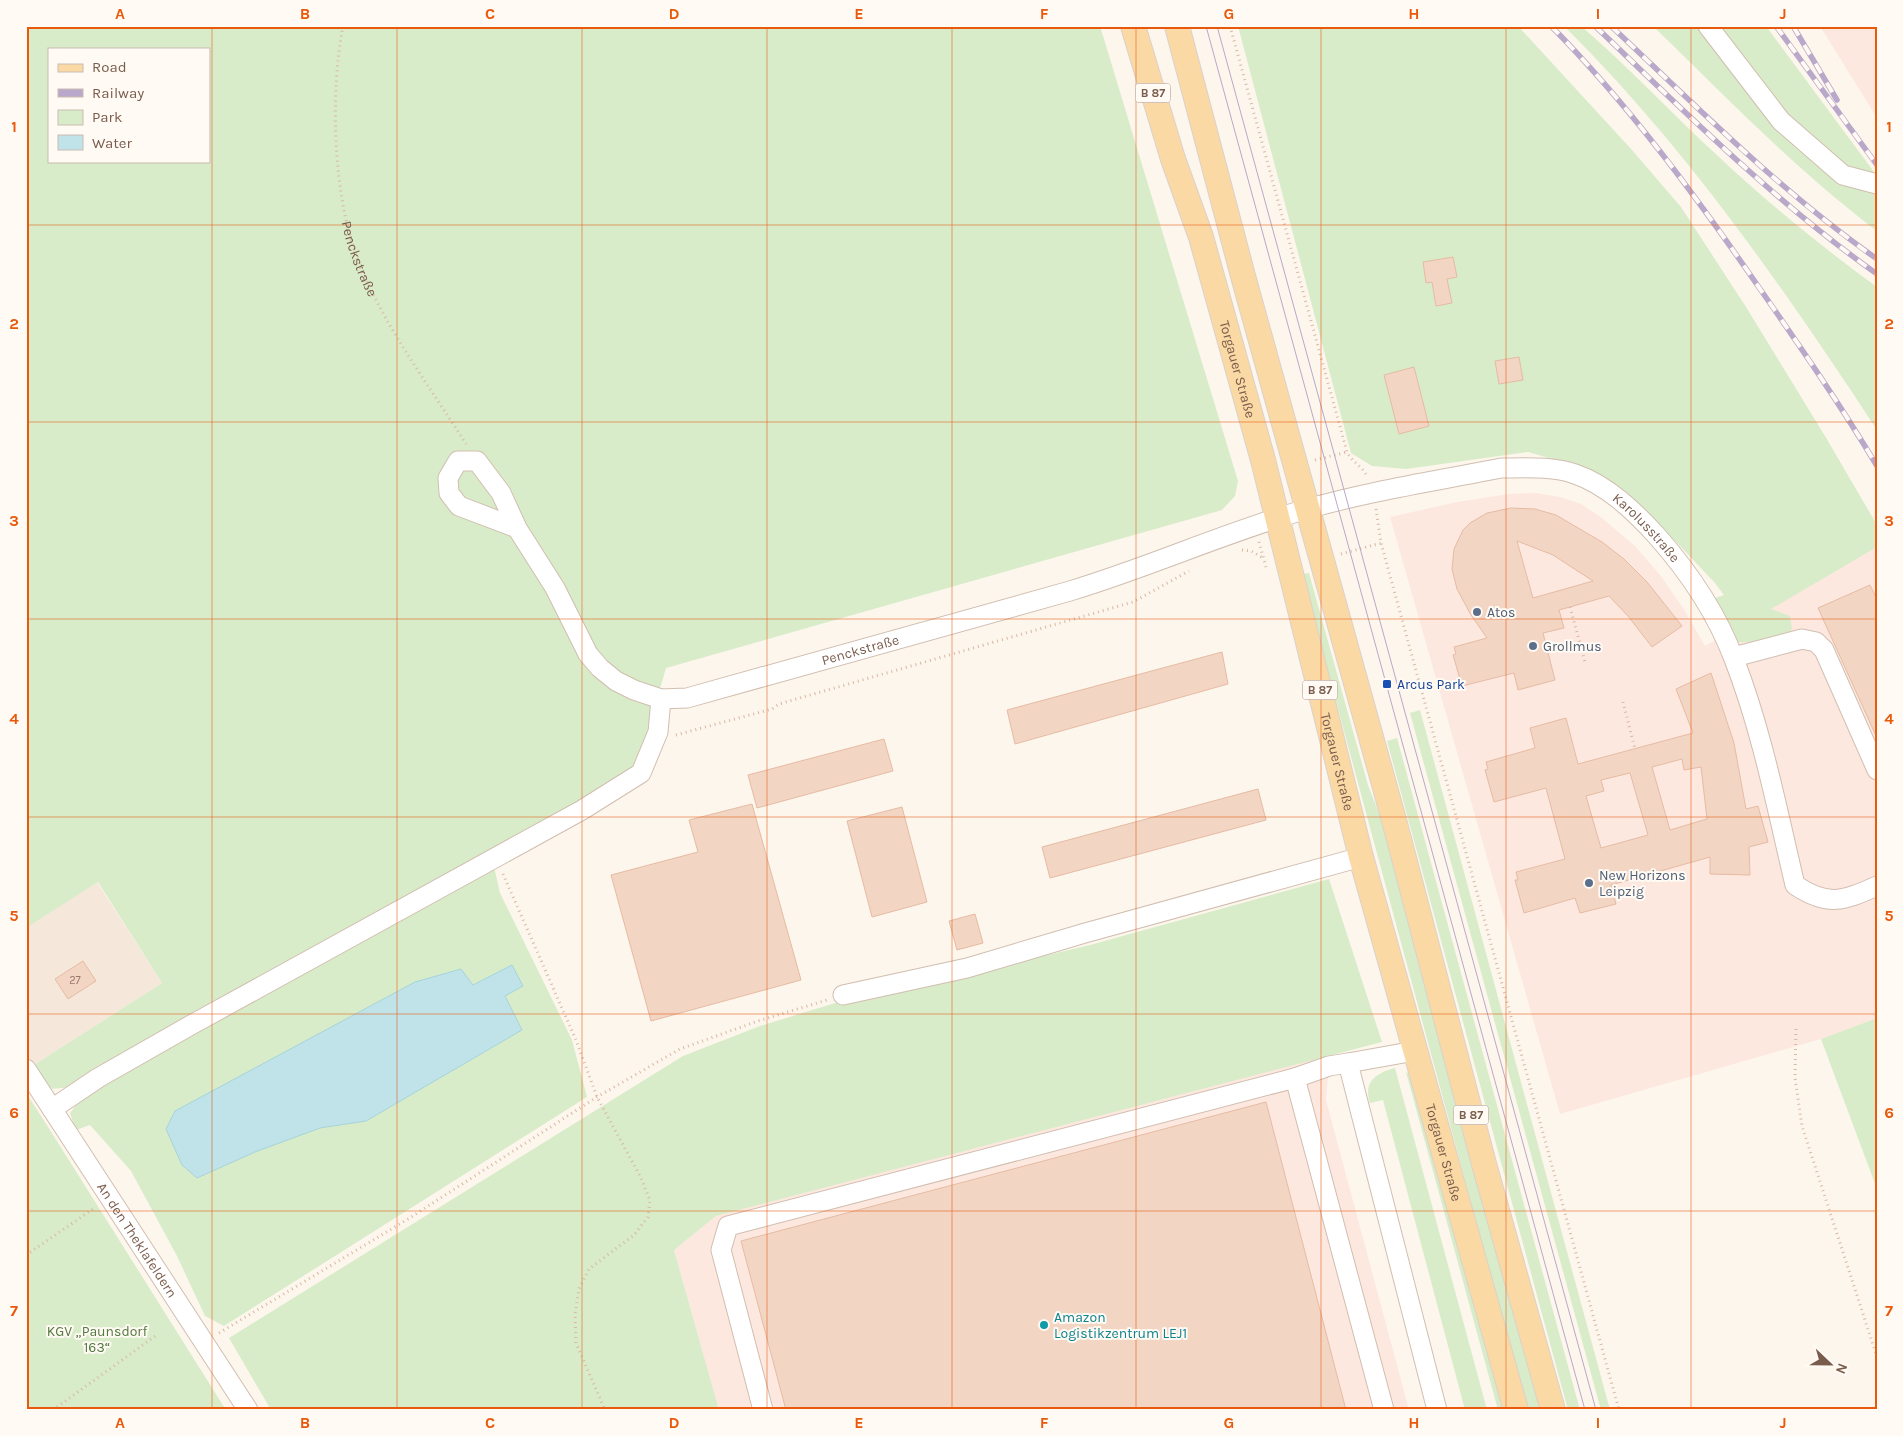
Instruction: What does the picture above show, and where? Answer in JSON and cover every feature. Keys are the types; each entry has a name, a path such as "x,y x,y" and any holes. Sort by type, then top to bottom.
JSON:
{"main road":[{"name":"Torgauer Straße","path":"1134,26 1172,159 1201,237 1277,518 1362,858 1516,1410"},
{"name":"B 87","path":"1177,26 1394,820 1484,1164 1553,1410"}],"street":[{"path":"1708,26 1781,121 1844,175 1877,184"},
{"path":"477,462 458,461 448,478 449,493 459,506 517,528"},
{"name":"Penckstraße","path":"477,462 501,493 517,528 555,588 577,634 594,661 616,681 634,690 661,699 687,698 711,693 1070,591 1109,579 1208,540 1277,518"},
{"name":"Karolusstraße","path":"1277,518 1308,508 1500,468 1533,467 1575,474 1610,492 1644,522 1674,556 1716,621 1734,657 1750,707 1795,885 1810,895 1826,900 1845,900 1877,886"},
{"path":"1734,657 1802,639 1816,642 1824,650 1877,770"},
{"path":"52,1109 98,1078 182,1030 582,810 641,774 658,732 661,699"},
{"path":"843,995 967,968 1085,933 1362,858"},
{"path":"763,1410 721,1250 728,1226 1295,1078 1329,1066 1415,1051"},
{"path":"1348,1063 1437,1410"},
{"name":"An den Theklafeldern","path":"26,1070 248,1410"},
{"path":"1295,1078 1384,1410"}],"path":[{"name":"Penckstraße","path":"343,26 335,103 341,182 357,258 383,311 477,462"},
{"path":"1230,26 1347,452 1351,460 1363,468 1372,494 1380,523 1381,543 1619,1410"},
{"path":"1233,552 1241,550 1251,551 1263,558"},
{"path":"658,732 680,736 772,709 779,704 1133,602 1194,568"},
{"path":"1570,607 1586,662"},
{"path":"1624,702 1635,748"},
{"path":"496,857 576,1040 597,1097 640,1176 650,1200 648,1217 634,1235 589,1269 579,1289 574,1314 576,1343 604,1410"},
{"path":"204,1343 408,1219 597,1097 680,1050 758,1021 843,995"},
{"path":"1796,1029 1796,1078 1802,1126 1877,1357"},
{"path":"26,1255 109,1196"},
{"path":"53,1410 158,1334"}],"shaded area":[{"path":"1820,26 1877,26 1877,118"},
{"name":"Arcus Park","path":"1536,493 1560,497 1581,504 1602,518 1636,547 1661,576 1685,611 1705,646 1877,547 1877,1018 1821,1039 1560,1114 1390,517 1457,502 1509,494"},
{"path":"97,882 162,983 34,1065 26,1054 26,928"},
{"name":"Amazon Logistikzentrum LEJ1","path":"1325,1055 1329,1066 1326,1100 1409,1410 719,1410 674,1250 716,1216"}],"green space":[{"path":"26,26 1100,26 1238,481 1235,496 1222,510 666,668 636,771 73,1087 50,1089 34,1065 162,983 98,882 26,928"},
{"path":"1238,26 1518,26 1632,150 1681,207 1746,307 1877,525 1877,547 1771,609 1790,616 1792,629 1788,636 1770,642 1738,642 1715,598 1724,595 1715,583 1661,526 1624,494 1577,466 1528,452 1406,469 1372,466 1351,453"},
{"path":"1564,26 1581,26 1757,192 1816,241 1877,287 1877,430 1769,271 1692,169 1609,72"},
{"path":"1653,26 1702,26 1777,123 1877,189 1877,231 1847,208 1790,158"},
{"path":"1713,26 1766,26 1877,176 1862,178 1783,117"},
{"path":"1309,573 1368,785 1392,847 1546,1410 1527,1410 1303,579 1303,574"},
{"path":"1420,710 1610,1410 1601,1410 1410,713"},
{"path":"1397,738 1580,1410 1568,1410 1387,741"},
{"path":"494,867 500,893 572,1040 587,1097 224,1326 205,1316 177,1256 131,1171 90,1125 76,1130 70,1113 86,1092","holes":["512,965 505,996 522,1030 366,1121 320,1128 255,1152 197,1178 166,1129 176,1111 415,982 473,985"]},
{"path":"1329,879 1382,1042 716,1216 674,1250 719,1410 271,1410 229,1338 683,1056 760,1026 845,1000 888,993 1090,945"},
{"path":"1877,1018 1877,1189 1821,1039"},
{"path":"1395,1068 1487,1410 1465,1410 1383,1100 1370,1103 1368,1096 1368,1089 1373,1080 1382,1073"},
{"path":"1406,1072 1416,1079 1507,1410 1498,1410"},
{"name":"KGV „Paunsdorf 163“","path":"26,1093 43,1119 226,1410 26,1410"}],"water":[{"path":"512,965 523,986 505,996 522,1030 366,1121 320,1128 255,1152 197,1178 182,1165 166,1129 175,1111 415,982 461,969 473,985"}],"building":[{"path":"1453,257 1457,277 1447,279 1452,303 1436,306 1432,282 1426,283 1423,262"},
{"path":"1519,357 1523,380 1499,384 1495,361"},
{"path":"1414,367 1429,426 1399,434 1384,375"},
{"path":"1511,508 1535,509 1556,515 1602,542 1624,559 1647,582 1682,626 1652,647 1628,616 1609,596 1559,610 1564,628 1543,633 1555,680 1518,690 1514,673 1462,686 1453,655 1456,654 1454,647 1487,638 1471,615 1457,589 1452,569 1454,549 1463,530 1470,523 1487,513","holes":["1517,541 1553,555 1593,581 1533,598"]},
{"path":"1870,585 1877,599 1877,738 1818,608"},
{"path":"1222,652 1228,684 1015,744 1007,710"},
{"path":"1711,673 1734,743 1746,809 1758,806 1768,842 1749,847 1750,875 1710,874 1710,857 1611,885 1616,904 1580,913 1575,898 1524,913 1515,880 1518,880 1516,872 1565,859 1546,788 1494,802 1485,770 1488,769 1486,762 1535,748 1530,728 1566,718 1578,764 1693,733 1676,689","holes":["1682,759 1684,770 1701,767 1707,819 1670,830 1652,767","1630,773 1648,835 1601,848 1586,796 1604,791 1601,780"]},
{"path":"884,739 893,771 757,808 748,775"},
{"path":"1258,789 1266,820 1050,878 1042,847"},
{"path":"752,804 801,980 651,1021 611,875 698,852 689,820"},
{"path":"902,807 927,902 872,917 847,821"},
{"path":"975,914 983,943 957,950 949,921"},
{"path":"83,961 96,981 68,999 55,979"},
{"name":"Amazon Logistikzentrum LEJ1","path":"1266,1102 1346,1410 786,1410 741,1241"}],"tram line":[{"path":"1206,26 1585,1410"},
{"path":"1217,26 1596,1410"}],"railway":[{"path":"1551,26 1580,56 1634,119 1685,185 1804,353 1877,466"},
{"path":"1595,26 1767,187 1839,246 1877,274"},
{"path":"1611,26 1773,177 1807,206 1877,259"},
{"path":"1776,26 1877,165"},
{"path":"1793,26 1837,100"}],"place":[{"name":"Atos","path":"1477,612"},
{"name":"Grollmus","path":"1533,646"},
{"name":"Arcus Park","path":"1387,684"},
{"name":"New Horizons Leipzig","path":"1589,883"},
{"name":"Amazon Logistikzentrum LEJ1","path":"1044,1325"}]}
